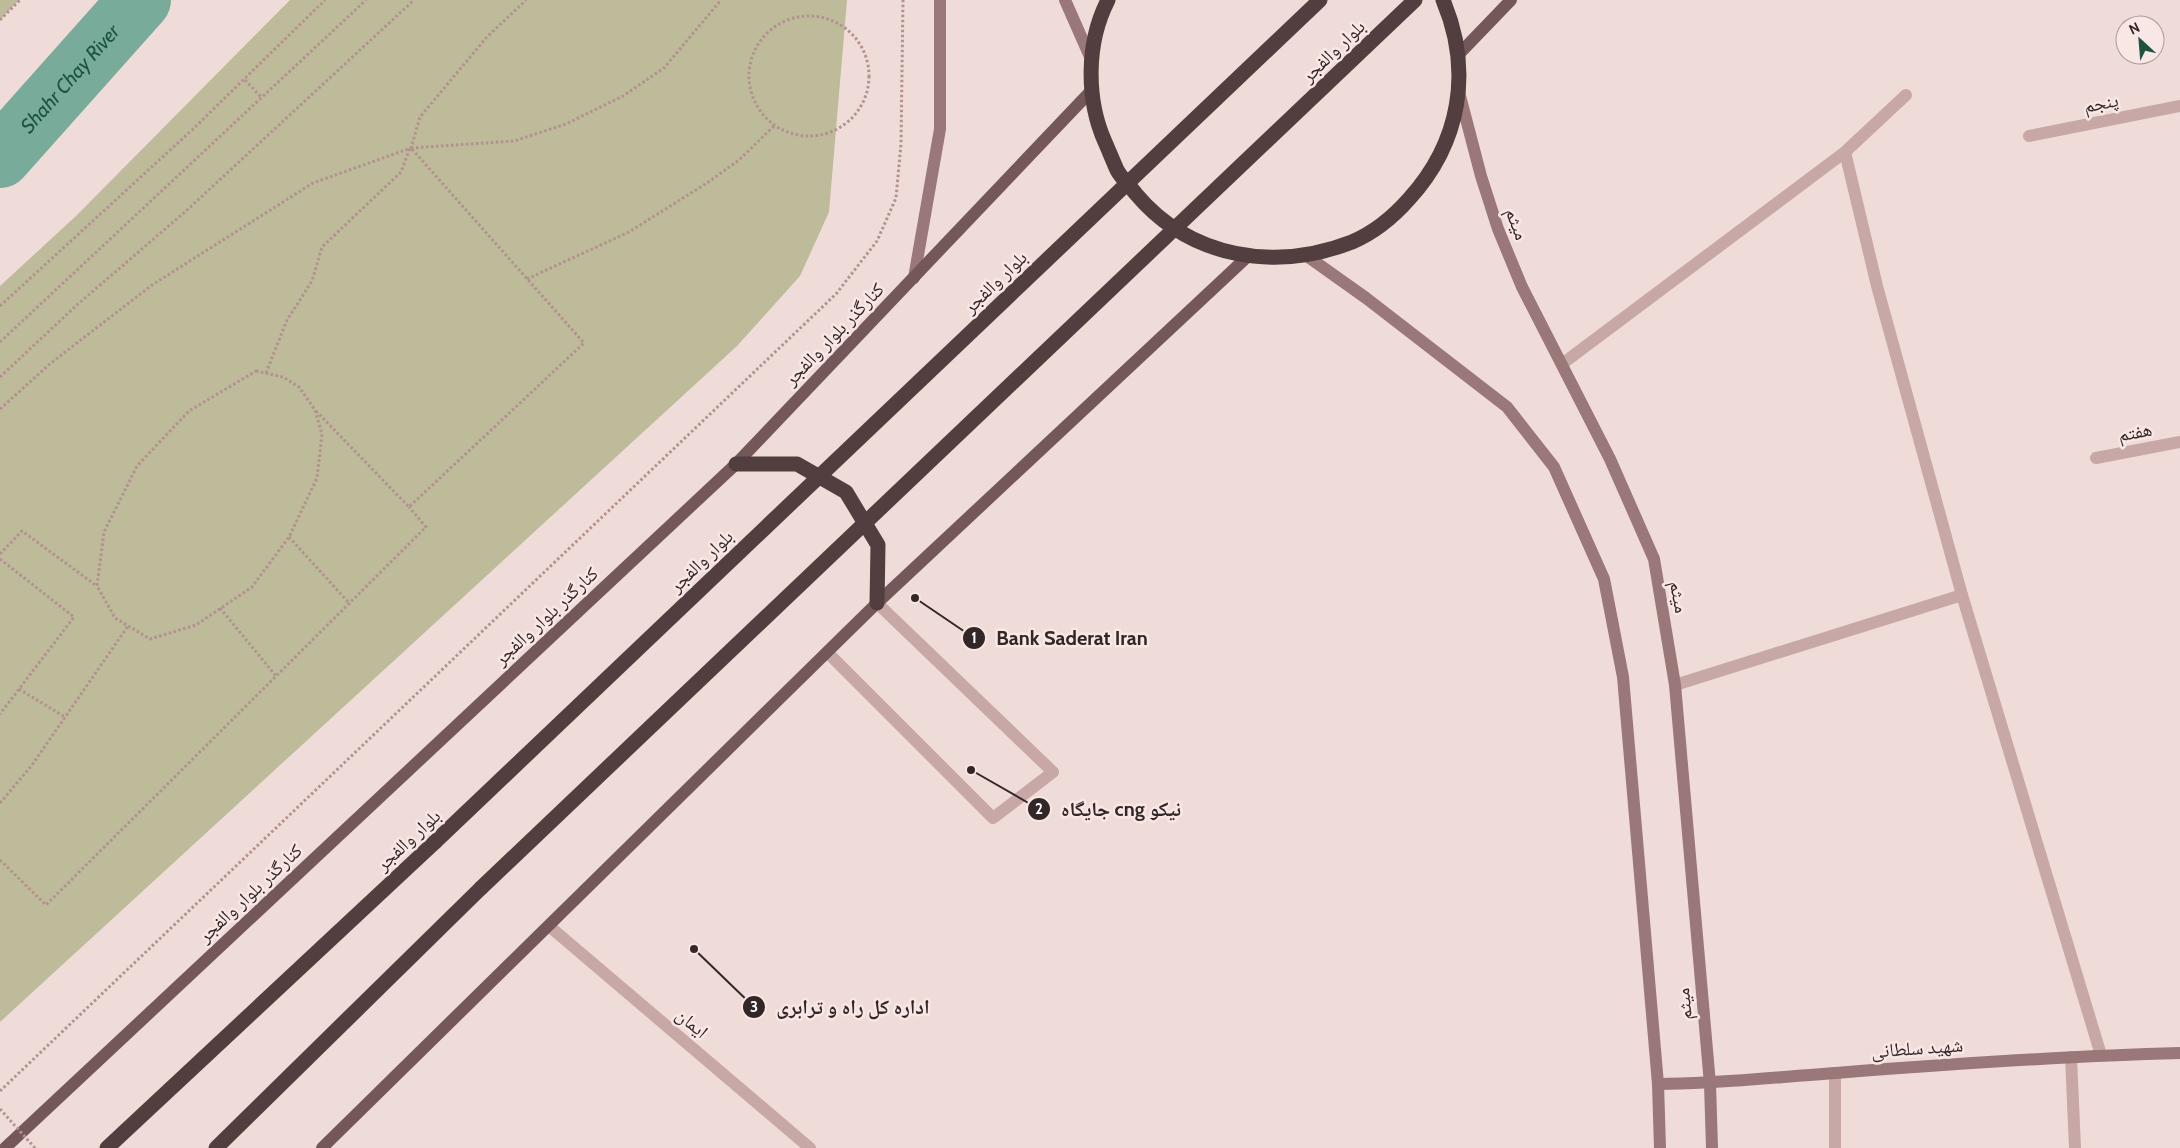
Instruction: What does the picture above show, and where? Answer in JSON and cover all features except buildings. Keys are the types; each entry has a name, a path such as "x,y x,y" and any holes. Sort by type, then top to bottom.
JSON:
{"highway":[{"path":"1108,0 1102,12 1091,59 1091,91 1096,123 1118,172 1152,212 1196,242 1247,257 1308,256 1354,241 1394,216 1426,180 1449,137 1459,91 1459,54 1451,18 1443,0"},
{"name":"بلوار والفجر","path":"107,1148 435,842 1320,0"},
{"name":"بلوار والفجر","path":"216,1148 481,888 1415,0"},
{"path":"736,464 798,464 846,492 878,545 877,603"}],"main road":[{"path":"914,278 940,129 940,0"},
{"path":"1065,0 1091,59"},
{"path":"1459,54 1511,0"},
{"name":"کنارگذر بلوار والفجر","path":"5,1148 736,464 1091,91"},
{"name":"میثم","path":"1459,91 1481,176 1498,229 1522,287 1610,459 1654,559 1675,684 1710,1084 1712,1148"},
{"name":"میثم","path":"1308,256 1366,298 1507,408 1554,467 1604,579 1623,677 1658,1084 1660,1148"},
{"path":"322,1148 877,603 1247,257"},
{"name":"شهید سلطانی","path":"1658,1084 1710,1084 1835,1073 2100,1055 2180,1053"}],"street":[{"path":"1562,364 1844,152 1906,95"},
{"name":"پنجم","path":"2028,136 2180,106"},
{"path":"1844,152 1877,286 1962,595 2100,1055"},
{"name":"هفتم","path":"2096,458 2180,442"},
{"path":"1675,684 1962,595"},
{"path":"828,653 994,818 1054,772 877,603"},
{"name":"ایمان","path":"549,926 810,1148"},
{"path":"2071,1057 2075,1148"},
{"path":"1835,1073 1835,1148"}],"path":[{"path":"0,20 20,0"},
{"path":"0,306 245,80 325,0"},
{"path":"0,342 366,0"},
{"path":"0,377 78,304 186,212 414,0"},
{"path":"266,373 287,320 312,281 322,247 401,172 411,148 420,117 486,38 526,0"},
{"path":"0,409 51,363 152,285 313,183 411,148 514,141 566,124 623,96 664,68 721,0"},
{"path":"0,1091 836,294 877,241 896,198 901,144 903,0"},
{"path":"819,16 838,23 853,35 864,52 869,70 867,89 860,107 847,122 830,132 811,136 792,134 774,126 760,112 751,94 748,74 752,54 763,36 779,24 798,17 819,16"},
{"path":"245,80 262,98"},
{"path":"527,279 629,232 652,218 739,160 774,126"},
{"path":"409,506 584,343 411,148"},
{"path":"0,860 46,905 426,526 409,506 315,410 299,387 282,376 256,371 189,411 137,466 104,532 97,586"},
{"path":"0,554 22,531 97,586 115,618 150,639 196,625 252,587 289,537 317,478 322,434 315,410"},
{"path":"289,537 349,603"},
{"path":"0,559 74,617 0,714"},
{"path":"220,608 276,676"},
{"path":"0,803 32,765 128,626"},
{"path":"19,689 65,717"},
{"path":"0,1109 35,1148"}],"shaded area":[{"path":"0,0 19,0 0,20"},
{"path":"290,0 847,0 829,212 800,276 737,346 0,1022 0,286 76,216"}],"waterway":[{"name":"Shahr Chay River","path":"0,157 140,0"}],"place":[{"name":"Bank Saderat Iran","path":"915,598"},
{"name":"جایگاه cng نیکو","path":"971,770"},
{"name":"اداره کل راه و ترابری","path":"694,949"}]}
